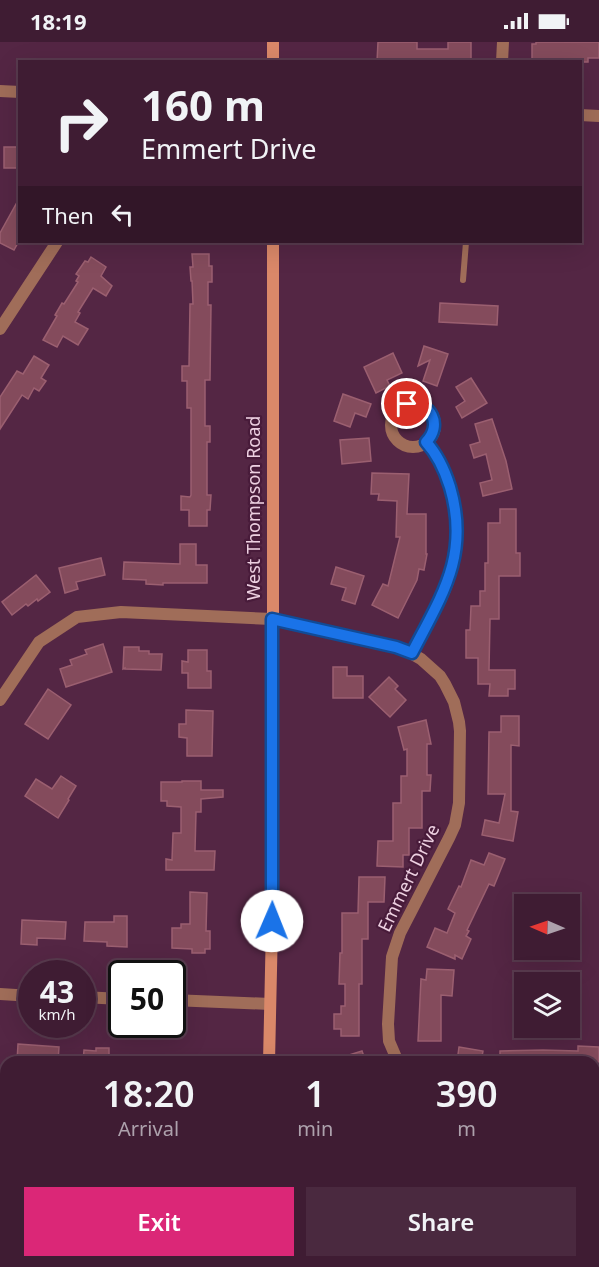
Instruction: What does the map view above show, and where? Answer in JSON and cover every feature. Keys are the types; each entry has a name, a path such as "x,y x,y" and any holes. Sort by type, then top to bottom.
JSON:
{"main road":[{"path":"273,42 273,60"},
{"name":"West Thompson Road","path":"269,1056 273,879 273,243"}],"street":[{"path":"502,60 503,42"},
{"path":"0,91 18,92"},
{"path":"582,115 599,116"},
{"path":"0,328 56,243"},
{"path":"412,653 446,589 456,543 457,526 449,485 441,464 426,442"},
{"name":"Emmert Drive","path":"0,700 39,642 77,617 121,612 272,619 396,647 412,653 434,670 446,684 454,702 460,731 459,803 449,838 400,933 392,957 387,1024 389,1041 395,1056"},
{"path":"0,994 18,995"},
{"path":"186,1001 270,1004"}],"lane":[{"path":"463,280 466,243"}],"building":[{"path":"378,42 417,42 417,49 448,49 448,42 471,42 471,59 377,60"},
{"path":"536,42 599,42 599,58 588,58 588,62 532,60 532,44"},
{"path":"4,147 18,147 18,168 4,168"},
{"path":"18,201 18,243 14,250 0,243 0,233"},
{"path":"192,254 209,254 209,266 212,266 212,282 208,282 208,305 211,305 210,380 205,380 205,426 210,426 210,442 207,442 207,495 211,495 210,510 207,510 207,526 189,526 189,510 181,510 181,496 190,497 191,495 191,408 187,408 187,381 182,381 182,366 189,366 190,304 193,304 190,267 193,267"},
{"path":"91,257 106,267 101,276 112,286 106,296 93,288 78,312 80,313 75,322 88,329 78,345 63,336 57,347 43,340 62,303 64,304 78,282 76,281 79,276 76,274 85,261 88,262"},
{"path":"440,303 498,306 497,325 439,322"},
{"path":"424,346 448,354 437,386 423,381 430,360 418,366"},
{"path":"393,353 402,373 387,380 390,386 376,393 364,367"},
{"path":"34,356 49,365 41,378 46,381 39,391 34,388 28,399 22,395 0,429 0,397 17,371 23,374"},
{"path":"471,378 487,403 462,418 456,407 465,401 456,387"},
{"path":"343,394 371,404 366,417 355,413 350,427 334,421"},
{"path":"492,419 506,461 512,489 483,496 480,483 492,480 486,454 474,458 470,445 480,442 475,424"},
{"path":"369,438 371,461 342,464 340,440"},
{"path":"372,473 409,474 407,514 426,514 427,554 424,570 419,569 417,580 398,618 372,605 383,584 388,586 400,537 396,537 397,501 378,500 379,494 371,494"},
{"path":"500,509 516,509 516,553 520,553 520,576 499,576 499,619 490,619 489,670 515,670 515,689 508,689 508,696 489,696 490,684 478,684 478,658 466,658 466,630 470,630 471,606 480,606 480,591 485,591 488,523 500,523"},
{"path":"180,544 196,544 196,565 207,565 207,583 163,583 163,585 146,584 146,580 123,579 124,562 180,564"},
{"path":"101,558 105,575 76,582 78,589 65,593 59,568"},
{"path":"336,567 364,576 355,604 342,600 346,588 331,584"},
{"path":"36,575 50,592 28,606 26,604 12,615 2,602"},
{"path":"103,644 112,672 66,687 60,669 72,665 70,660 87,654 85,650"},
{"path":"124,647 139,647 139,651 162,654 161,670 123,669"},
{"path":"188,650 207,650 207,671 211,671 211,688 188,688 188,673 182,673 182,661 188,662"},
{"path":"333,667 347,667 347,676 363,676 363,698 333,698"},
{"path":"389,677 398,686 395,689 406,700 390,717 369,697"},
{"path":"48,689 71,705 48,739 25,724"},
{"path":"186,710 213,711 212,756 187,756 187,738 179,737 179,724 186,724"},
{"path":"501,716 519,716 519,746 511,745 511,811 518,812 513,841 482,835 485,820 499,823 505,794 488,794 489,732 501,732"},
{"path":"426,720 431,744 427,744 427,775 431,775 430,791 422,791 422,828 409,828 409,855 403,855 403,867 377,866 378,841 393,841 393,803 401,803 401,776 407,776 407,749 404,750 398,727"},
{"path":"61,776 76,786 58,818 25,796 36,779 52,789"},
{"path":"201,781 201,790 223,790 223,797 201,799 201,812 196,812 195,851 215,851 214,870 166,870 166,859 172,860 173,833 181,833 181,807 167,806 167,801 161,801 161,782"},
{"path":"489,853 505,859 494,886 489,884 467,930 469,931 466,936 471,939 462,959 455,955 455,959 427,947 435,928 447,933 455,913 448,909 459,886 461,887 471,860 484,865"},
{"path":"359,877 385,877 384,902 368,902 368,939 362,939 359,1036 341,1036 341,1029 334,1029 334,1014 341,1014 341,1006 345,1006 345,984 339,984 342,913 358,913"},
{"path":"190,892 207,893 206,931 210,931 210,949 205,949 205,953 192,953 192,949 172,948 172,928 181,928 181,924 190,924"},
{"path":"114,916 127,916 127,947 107,946 107,942 84,941 85,922 114,922"},
{"path":"22,920 66,922 65,939 37,938 37,945 21,944"},
{"path":"427,969 454,970 452,996 441,995 441,1041 418,1041 421,979 426,980"},
{"path":"18,1044 59,1047 58,1056 17,1056"},
{"path":"578,1046 599,1047 599,1056 500,1056 500,1051 578,1051"},
{"path":"459,1047 483,1051 482,1056 458,1056"},
{"path":"96,1048 109,1048 109,1056 84,1056 84,1050 96,1051"},
{"path":"362,1051 364,1056 346,1056"}],"route":[{"path":"272,921 272,619 396,647 412,653 446,589 451,572 457,526 446,474 432,448 426,442 432,436 434,420 424,407 407,404"}]}
